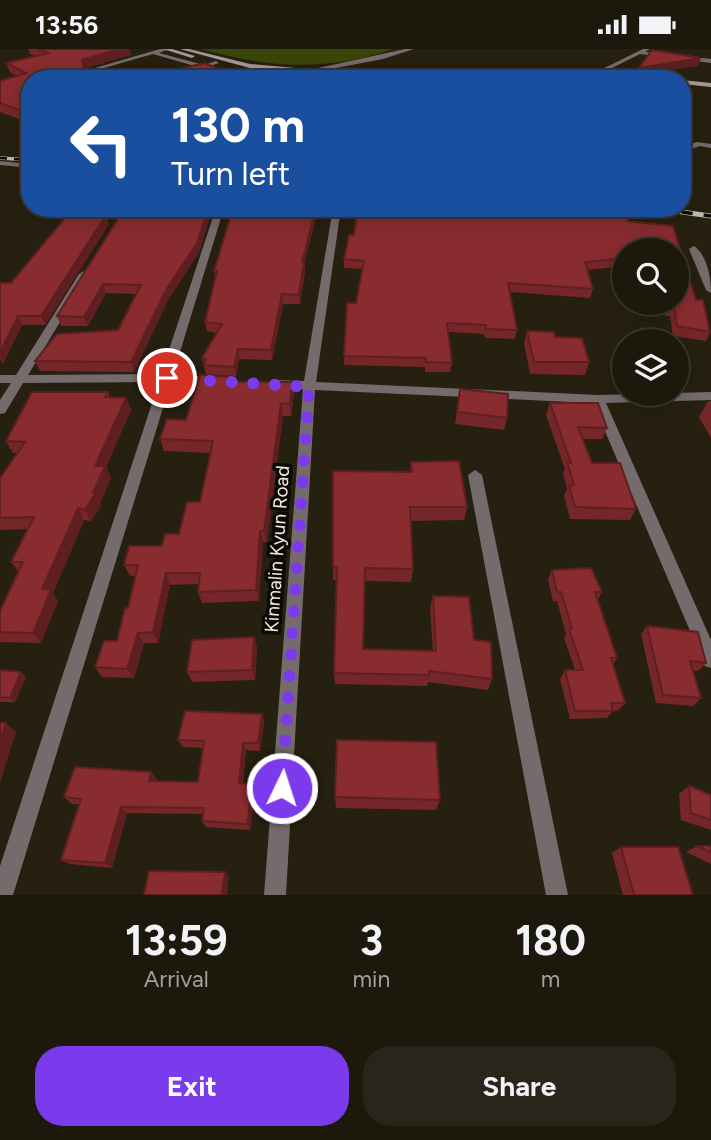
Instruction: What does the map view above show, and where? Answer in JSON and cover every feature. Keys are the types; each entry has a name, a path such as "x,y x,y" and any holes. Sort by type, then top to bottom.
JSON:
{"main road":[{"path":"166,49 251,70"},
{"path":"183,49 250,66 299,70"},
{"path":"691,85 711,87"}],"street":[{"path":"91,70 166,49"},
{"path":"316,70 411,49"},
{"path":"612,70 644,51 711,61"},
{"path":"153,52 203,67"},
{"path":"193,70 216,63"},
{"path":"691,147 700,144 711,146"},
{"path":"0,163 21,165"},
{"path":"2,895 217,217"},
{"name":"Kinmalin Kyun Road","path":"275,895 309,387 336,217"},
{"path":"694,249 711,291"},
{"path":"0,410 90,265"},
{"path":"0,379 167,378 233,382"},
{"path":"258,383 598,399 711,397"},
{"path":"598,399 711,660"},
{"path":"475,475 557,895"}],"green space":[{"path":"201,49 393,49 345,61 297,65 250,60"}],"building":[{"path":"38,49 119,49 82,60 84,70 21,70 6,63 49,53"},
{"path":"652,50 701,58 639,68"},
{"path":"205,63 221,70 174,70"},
{"path":"21,75 21,111 0,103 0,81"},
{"path":"105,217 41,316 18,316 0,352 0,283 11,283 65,218"},
{"path":"119,217 206,217 197,243 166,290 131,362 35,361 57,334 118,330 141,285 103,284 84,317 57,316"},
{"path":"230,217 314,217 302,262 299,295 282,294 271,350 238,349 234,367 204,365 206,359 202,358 222,324 205,322 217,271 214,271"},
{"path":"357,217 628,217 628,221 673,226 677,238 612,238 612,259 585,262 593,289 508,283 517,330 447,323 452,363 426,362 426,358 344,356 347,303 356,303 364,261 344,259 349,235 354,235"},
{"path":"689,277 696,300 703,300 710,332 677,326 675,315 689,315"},
{"path":"527,331 554,332 555,337 582,338 589,362 534,362"},
{"path":"200,375 230,377 229,382 292,382 290,404 281,403 264,531 260,531 256,590 198,592 200,573 166,573 153,632 138,633 127,669 95,667 104,641 117,641 125,608 128,608 138,565 124,565 129,546 162,546 165,534 179,534 187,502 200,502 213,441 160,439 167,419 186,420"},
{"path":"460,389 508,394 507,418 457,412"},
{"path":"32,392 108,392 105,397 126,398 95,466 105,466 93,493 95,494 85,510 78,508 42,589 51,590 33,633 0,632 0,611 23,562 11,562 34,517 0,518 0,478 25,442 6,441"},
{"path":"550,403 598,403 607,428 578,427 592,463 620,463 636,509 575,507 569,485 574,485 567,462 571,463"},
{"path":"459,461 467,507 410,507 413,569 365,568 363,649 436,651 433,596 469,597 474,640 491,642 492,679 429,671 429,675 334,673 337,567 333,567 333,471 412,472 411,462"},
{"path":"591,568 602,592 595,592 617,658 611,658 625,703 611,703 613,711 575,711 565,670 583,670 552,570"},
{"path":"647,626 698,632 706,663 690,661 701,698 663,695"},
{"path":"254,637 252,670 187,672 192,640"},
{"path":"0,670 21,672 10,698 0,697"},
{"path":"185,711 262,714 258,743 243,743 239,783 253,784 247,824 202,821 204,808 121,807 105,863 61,860 81,799 64,797 75,767 151,772 149,781 198,782 204,741 178,740"},
{"path":"0,723 6,723 0,740"},
{"path":"337,740 436,742 440,800 335,797"},
{"path":"689,786 711,795 711,820 691,813"},
{"path":"697,846 711,846 711,852"},
{"path":"621,847 678,847 693,895 634,895"},
{"path":"149,871 225,872 222,895 144,895"}],"railway":[{"path":"0,158 21,159"},
{"path":"691,213 711,216"}],"route":[{"path":"167,378 309,387 282,788"}]}
